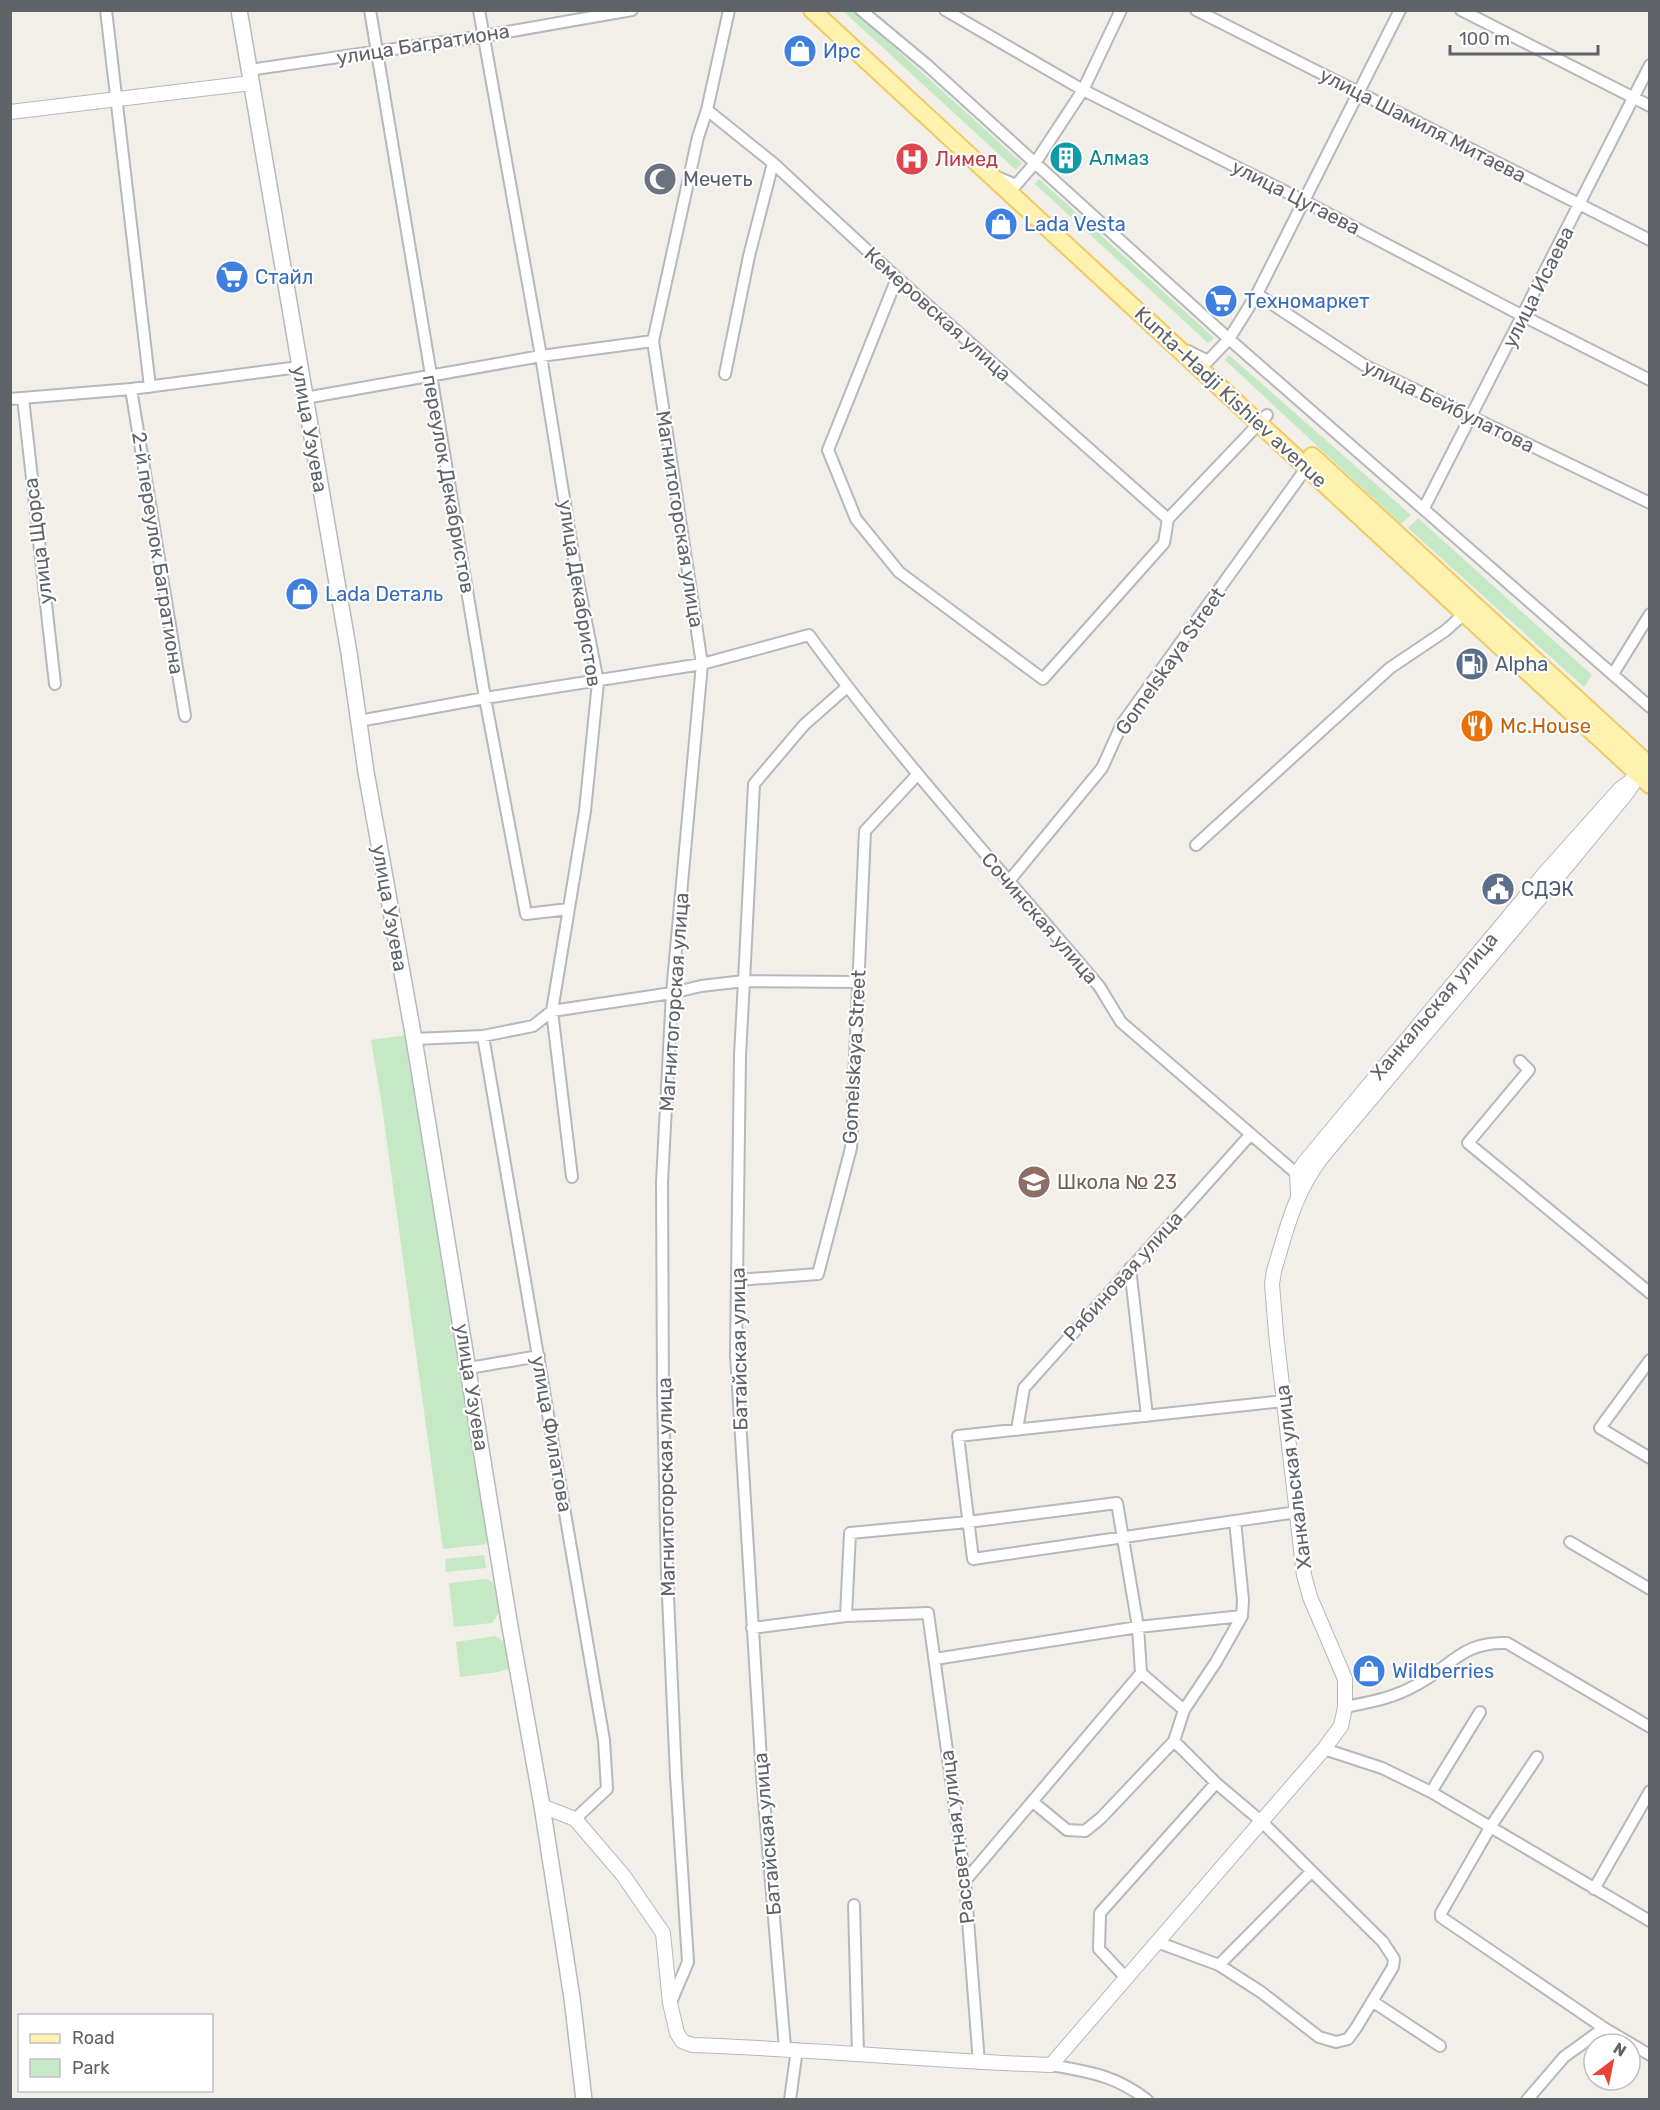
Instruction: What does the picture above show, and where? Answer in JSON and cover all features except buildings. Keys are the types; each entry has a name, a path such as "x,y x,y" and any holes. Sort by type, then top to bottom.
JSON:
{"main road":[{"name":"улица Узуева","path":"239,10 542,1806 572,1998 584,2100"},
{"name":"Kunta-Hadji Kishiev avenue","path":"812,10 1176,346 1263,419 1511,638 1647,770"},
{"name":"Kunta-Hadji Kishiev avenue","path":"829,10 1208,360 1307,467 1464,614 1647,770"}],"street":[{"path":"106,10 150,387"},
{"name":"переулок Декабристов","path":"370,10 485,698 526,914 569,909"},
{"name":"улица Декабристов","path":"479,10 541,356 574,560 598,682 585,811 552,1011 572,1177"},
{"name":"улица Багратиона","path":"10,112 116,99 250,77 377,52 632,10"},
{"name":"Магнитогорская улица","path":"670,2003 688,1962 668,1585 663,1392 662,1182 672,993 702,664 653,341 729,10"},
{"path":"861,10 927,66 1229,339 1650,707"},
{"name":"улица Цугаева","path":"945,10 1083,90 1305,201 1650,380"},
{"path":"988,173 1016,184 1035,163 1083,90 1121,10"},
{"name":"улица Шамиля Митаева","path":"1196,10 1650,240"},
{"path":"1176,346 1208,360 1229,339 1257,294 1400,10"},
{"path":"1461,10 1650,106"},
{"name":"улица Исаева","path":"1424,508 1650,64"},
{"name":"Кемеровская улица","path":"707,110 773,163 897,278 1168,519"},
{"path":"725,374 749,256 773,163"},
{"path":"897,278 828,450 856,519 899,572 1043,680 1164,543 1168,519 1263,419"},
{"name":"улица Бейбулатова","path":"1257,294 1364,365 1650,503"},
{"path":"305,398 541,356 653,341"},
{"path":"10,399 150,387 299,367"},
{"name":"2-й переулок Багратиона","path":"131,389 185,716"},
{"name":"улица Щорса","path":"23,398 56,684"},
{"name":"Gomelskaya Street","path":"1009,881 1102,768 1122,724 1307,467"},
{"path":"1196,845 1390,668 1445,631 1464,614 1511,638"},
{"path":"1613,674 1650,614"},
{"name":"Сочинская улица","path":"702,664 809,635 917,775 1099,986 1121,1022 1297,1174"},
{"path":"359,721 485,698 702,664"},
{"name":"Батайская улица","path":"790,2100 791,2049 763,1788 736,1354 740,1054 754,784 804,725 847,687"},
{"name":"Ханкальская улица","path":"1298,1195 1297,1174 1351,1104 1545,873 1620,789 1647,770"},
{"name":"Ханкальская улица","path":"1051,2065 1324,1749 1341,1726 1345,1707 1345,1679 1310,1597 1304,1575 1272,1284 1298,1195 1307,1176 1322,1157 1647,770"},
{"name":"Gomelskaya Street","path":"737,1280 818,1274 851,1148 865,831 917,775"},
{"path":"414,1039 483,1036 533,1026 552,1011 672,993 701,986 744,981 858,982"},
{"name":"улица Филатова","path":"483,1036 604,1740 607,1789 575,1819"},
{"path":"1520,1061 1529,1070 1468,1143 1650,1293"},
{"name":"Рябиновая улица","path":"1017,1430 1024,1388 1251,1134"},
{"path":"1130,1268 1148,1416"},
{"path":"469,1368 539,1356"},
{"path":"1650,1360 1600,1428 1650,1458"},
{"path":"1284,1401 958,1436 974,1559 1296,1512"},
{"path":"752,1628 846,1616 850,1533 968,1522 1117,1503 1138,1627 1142,1672 1184,1710"},
{"path":"1033,1802 1067,1830 1085,1831 1101,1818 1174,1741 1184,1710 1216,1662 1242,1616 1244,1600 1235,1521"},
{"path":"1570,1542 1650,1589"},
{"name":"Рассветная улица","path":"846,1616 928,1613 964,1881 979,2063"},
{"path":"935,1659 1138,1627 1242,1616"},
{"path":"1345,1707 1390,1698 1405,1691 1419,1684 1466,1650 1489,1642 1507,1643 1650,1727"},
{"path":"964,1881 1142,1672"},
{"path":"1431,1792 1480,1712"},
{"path":"1157,1942 1219,1965 1261,1992 1319,2037 1336,2042 1348,2039 1393,1967 1394,1959 1390,1950 1261,1821 1174,1741"},
{"path":"1324,1749 1382,1768 1431,1792 1650,1921"},
{"path":"1537,1757 1491,1826 1441,1913 1441,1917 1604,2028 1650,2055"},
{"path":"1126,1978 1099,1949 1100,1913 1216,1782"},
{"path":"1594,1889 1650,1791"},
{"path":"542,1806 575,1819 623,1875 663,1933 670,2003 677,2033 682,2041 692,2045 791,2049 979,2063 1051,2065 1104,2075 1133,2089 1147,2100"},
{"path":"1219,1965 1311,1872"},
{"path":"854,1905 858,2054"},
{"path":"1372,2001 1440,2046"},
{"path":"1527,2100 1564,2057 1604,2028"}],"green space":[{"path":"843,11 854,11 1022,163 1016,170"},
{"path":"1039,179 1214,338 1208,343 1035,184"},
{"path":"1229,355 1411,515 1401,524 1225,360"},
{"path":"1418,518 1592,675 1584,687 1408,528"},
{"path":"407,1035 491,1529 486,1544 443,1549 371,1040"},
{"path":"484,1555 486,1568 446,1572 445,1559"},
{"path":"487,1579 496,1585 500,1611 492,1623 454,1627 449,1583"},
{"path":"495,1636 511,1647 513,1667 498,1672 460,1677 456,1642"}],"place":[{"name":"Ирс","path":"800,51"},
{"name":"Алмаз","path":"1066,158"},
{"name":"Лимед","path":"912,159"},
{"name":"Мечеть","path":"660,179"},
{"name":"Lada Vesta","path":"1001,224"},
{"name":"Стайл","path":"232,277"},
{"name":"Техномаркет","path":"1221,301"},
{"name":"Lada Dеталь","path":"302,594"},
{"name":"Alpha","path":"1472,664"},
{"name":"Mc.House","path":"1477,726"},
{"name":"СДЭК","path":"1498,889"},
{"name":"Школа № 23","path":"1034,1182"},
{"name":"Wildberries","path":"1369,1671"}]}
